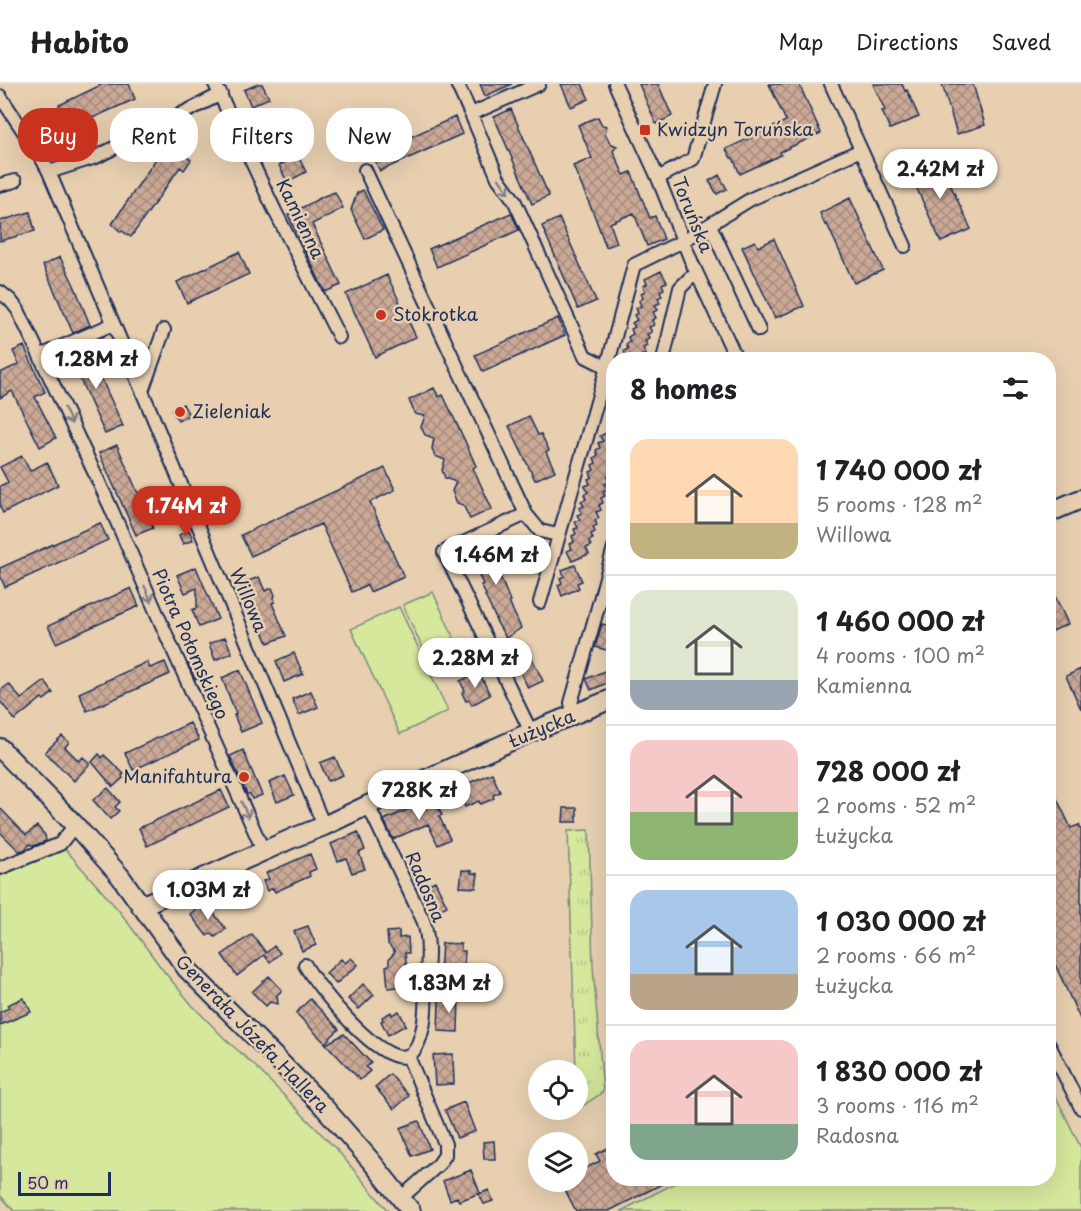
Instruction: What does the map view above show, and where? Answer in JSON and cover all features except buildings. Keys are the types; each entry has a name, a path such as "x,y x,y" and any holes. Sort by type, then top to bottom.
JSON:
{"street":[{"path":"457,84 498,178 514,200 585,356 606,366"},
{"path":"471,114 539,84"},
{"name":"Toruńska","path":"615,84 732,352"},
{"path":"658,178 693,159 715,84"},
{"path":"831,84 904,246"},
{"path":"49,172 96,157 218,89"},
{"name":"Kamienna","path":"218,89 339,338"},
{"name":"Willowa","path":"0,96 49,172 324,826"},
{"path":"611,352 634,265 683,241 751,199 861,150"},
{"path":"364,170 526,514 540,531 558,535"},
{"path":"0,185 15,181"},
{"path":"710,225 759,330"},
{"path":"665,352 680,288 690,278 698,276"},
{"name":"Piotra Połomskiego","path":"0,292 18,310 40,356 110,506 264,852"},
{"path":"40,356 113,324"},
{"path":"142,391 164,330"},
{"path":"540,602 606,370"},
{"path":"1056,510 1081,499"},
{"path":"526,514 444,552 531,732"},
{"path":"574,715 571,703 606,578"},
{"name":"Łużycka","path":"141,906 531,732 606,701"},
{"name":"Generała Józefa Hallera","path":"0,748 75,825 120,876 187,969 322,1105 406,1204"},
{"name":"Radosna","path":"368,805 426,930 428,952 424,1025 417,1045 408,1056"},
{"path":"0,868 60,844 75,825"},
{"path":"305,965 320,988 365,1036 394,1055 408,1056 445,1143 446,1151 439,1164 406,1204"},
{"path":"1056,1059 1081,1108"}],"green space":[{"path":"433,592 458,647 428,660 403,605"},
{"path":"399,607 448,711 400,734 351,629"},
{"path":"589,830 593,966 603,1092 588,1102 588,1060 576,1060 568,831"},
{"path":"65,849 120,912 192,1005 338,1151 388,1211 14,1211 0,1195 0,875"},
{"path":"1056,1097 1081,1148 1081,1211 621,1211 669,1186 1056,1186"}],"place":[{"name":"Kwidzyn Toruńska","path":"645,130"},
{"name":"Stokrotka","path":"381,315"},
{"name":"Zieleniak","path":"180,412"},
{"name":"Manifahtura","path":"244,777"}]}
